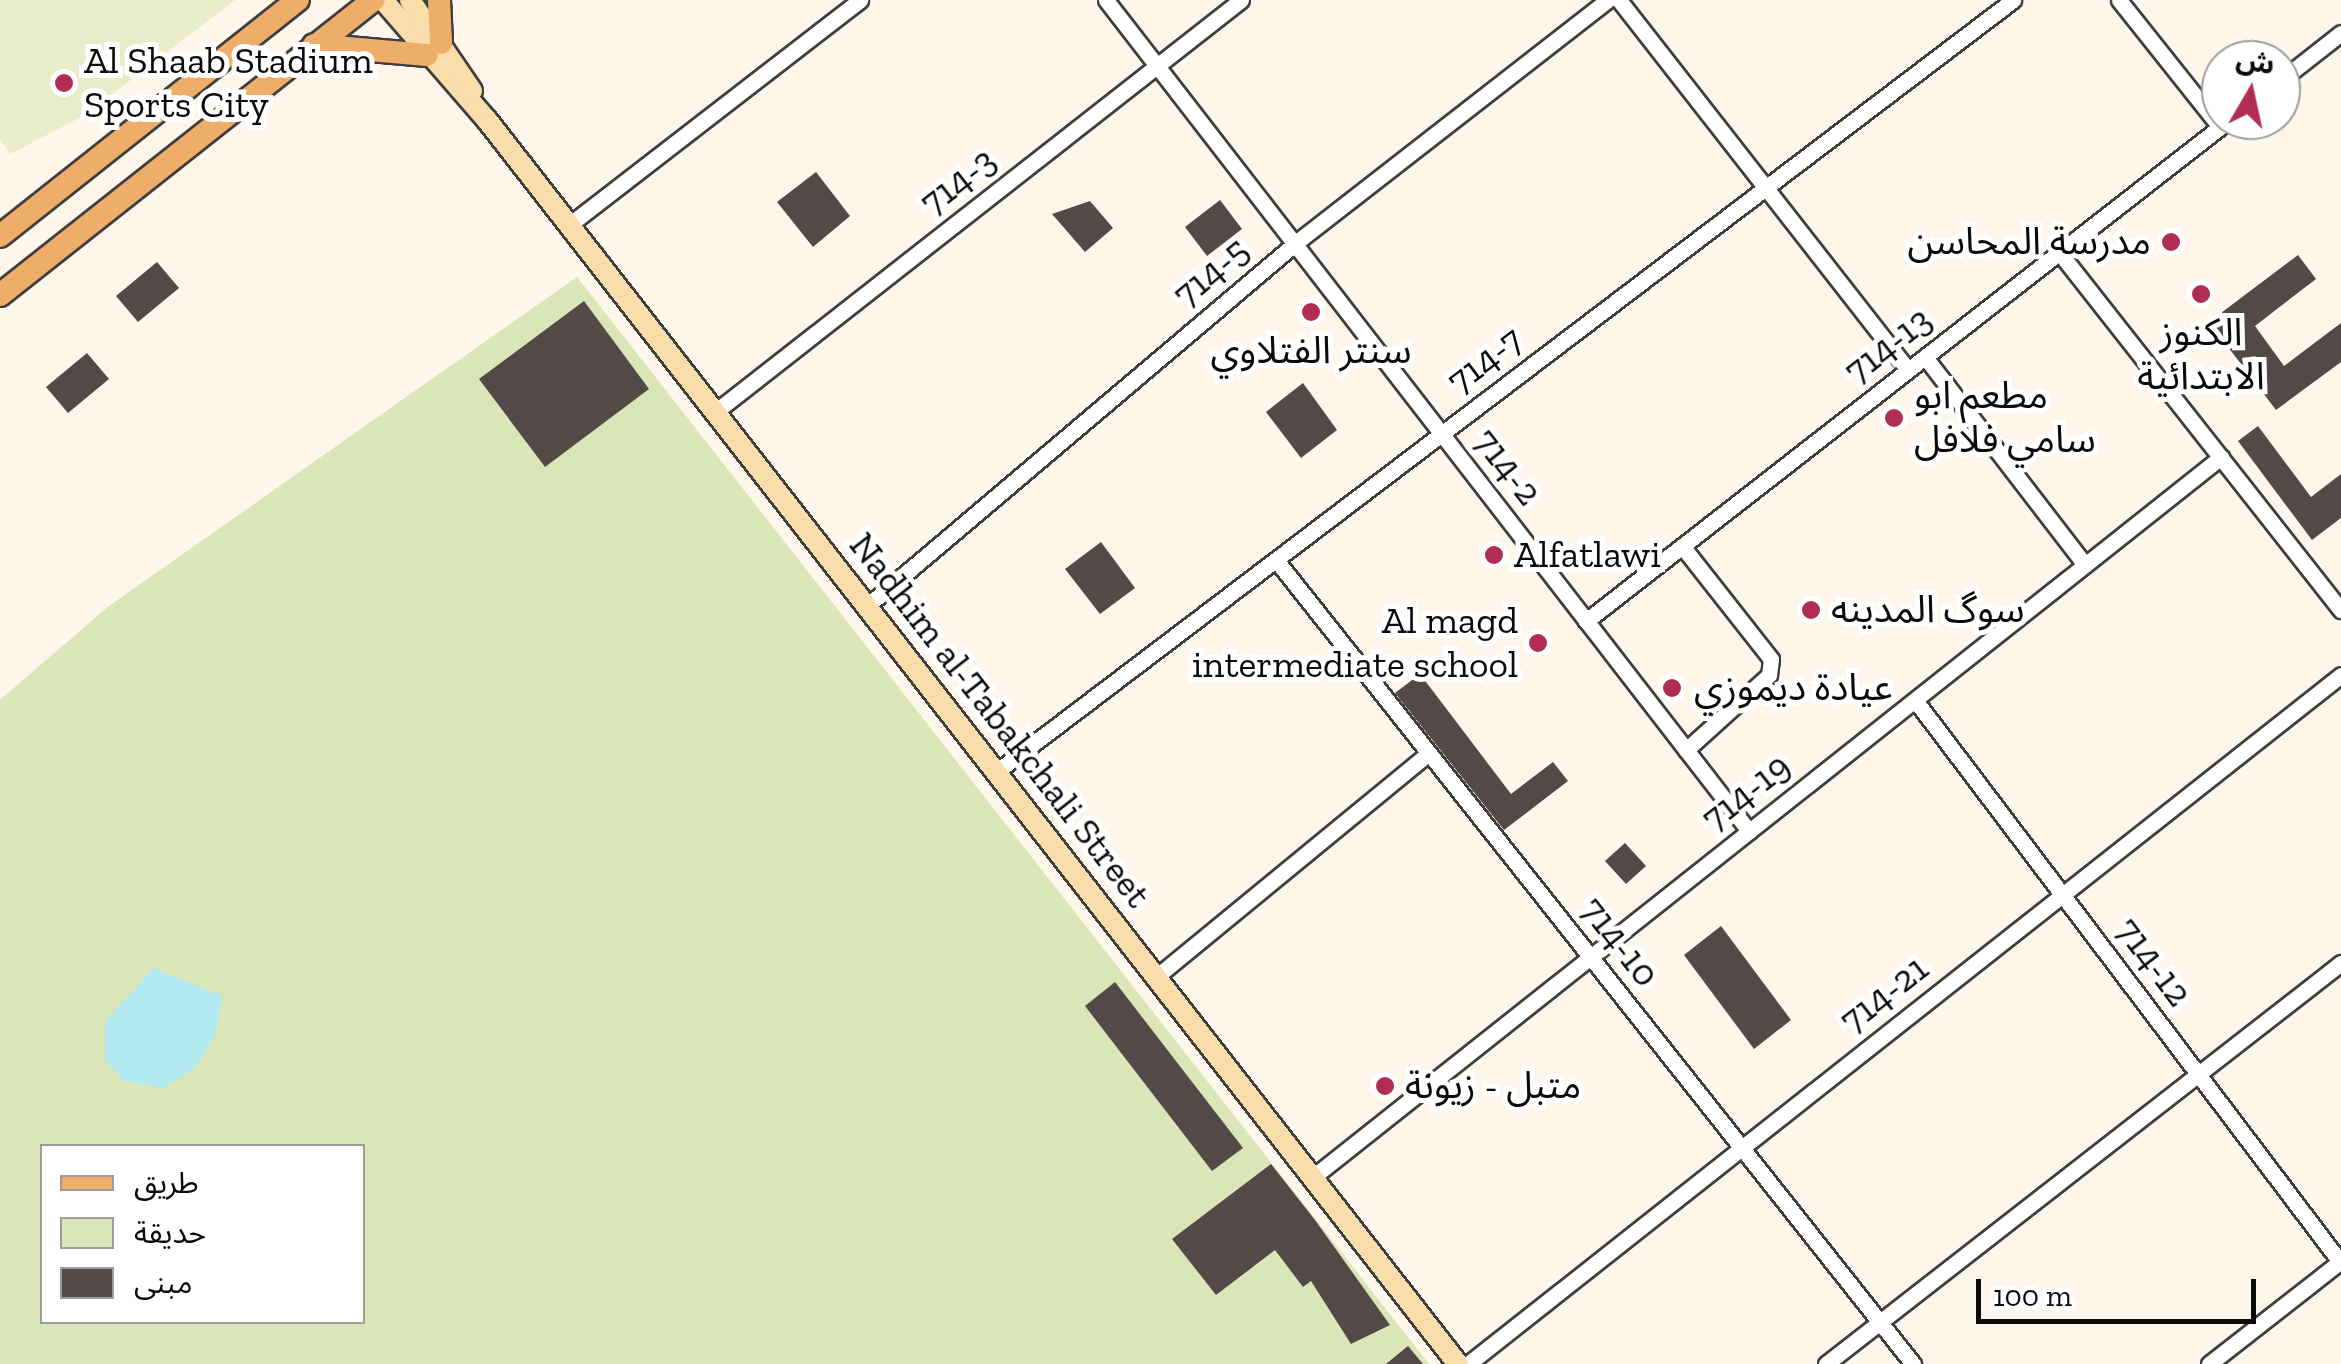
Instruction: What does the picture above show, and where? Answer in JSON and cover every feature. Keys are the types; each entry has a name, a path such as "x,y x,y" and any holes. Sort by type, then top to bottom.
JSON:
{"main road":[{"path":"0,296 374,0"},
{"name":"Nadhim al-Tabakchali Street","path":"383,0 434,49 1458,1364"},
{"name":"Nadhim al-Tabakchali Street","path":"410,0 434,49"},
{"path":"314,44 434,49 439,0"},
{"path":"0,236 293,2"},
{"path":"0,219 79,172"}],"street":[{"path":"569,225 860,0"},
{"name":"714-2","path":"1106,0 1298,241 1441,434 1749,831"},
{"name":"714-3","path":"716,412 1241,0"},
{"name":"714-5","path":"866,606 1298,241 1608,0"},
{"path":"1619,0 1908,370"},
{"name":"714-7","path":"996,772 2012,0"},
{"path":"2119,0 2201,95"},
{"path":"2301,64 2341,33"},
{"name":"714-13","path":"1586,621 2203,140"},
{"path":"2059,252 2341,610"},
{"path":"1925,357 2086,565"},
{"name":"714-19","path":"1312,1177 2221,457"},
{"path":"1682,546 1771,667 1686,750"},
{"name":"714-10","path":"1276,560 1914,1364"},
{"name":"714-21","path":"1468,1364 2341,675"},
{"name":"714-12","path":"1915,700 2341,1262"},
{"path":"1156,977 1428,752"},
{"path":"1826,1364 2341,962"},
{"path":"2209,1364 2341,1262"}],"green space":[{"name":"Al Shaab Stadium Sports City","path":"0,0 235,0 85,115 10,154 0,139"},
{"path":"577,277 1429,1364 0,1364 0,700 109,606"}],"water":[{"path":"153,968 223,996 216,1034 194,1069 163,1088 124,1081 105,1061 105,1022"}],"building":[{"path":"816,172 850,216 813,247 777,202"},
{"path":"1220,200 1242,229 1207,256 1185,227"},
{"path":"1090,201 1113,228 1085,252 1052,214"},
{"path":"2298,255 2316,279 2255,326 2284,366 2341,323 2341,362 2276,410 2209,322"},
{"path":"157,262 179,288 138,322 116,296"},
{"path":"584,301 649,389 545,467 479,379"},
{"path":"87,353 109,379 68,413 46,387"},
{"path":"1303,383 1337,430 1301,458 1266,412"},
{"path":"2258,426 2311,497 2341,474 2341,518 2312,540 2238,441"},
{"path":"1101,542 1135,588 1100,614 1065,569"},
{"path":"1420,674 1511,794 1553,762 1568,781 1504,830 1395,693"},
{"path":"1625,843 1646,866 1626,884 1605,861"},
{"path":"1721,926 1791,1020 1754,1049 1684,955"},
{"path":"1115,982 1243,1148 1212,1171 1085,1006"},
{"path":"1271,1164 1390,1325 1351,1344 1311,1281 1303,1287 1275,1250 1216,1295 1172,1239"},
{"path":"1408,1346 1423,1364 1386,1364"}],"place":[{"name":"Al Shaab Stadium Sports City","path":"64,83"},
{"name":"مدرسة المحاسن","path":"2171,242"},
{"name":"الكنوز الابتدائية","path":"2201,294"},
{"name":"سنتر الفتلاوي","path":"1311,312"},
{"name":"مطعم ابو سامي فلافل","path":"1894,418"},
{"name":"Alfatlawi","path":"1494,555"},
{"name":"سوگ المدينه","path":"1811,610"},
{"name":"Al magd intermediate school","path":"1538,643"},
{"name":"عيادة ديموزي","path":"1672,688"},
{"name":"متبل - زيونة","path":"1385,1086"}]}
